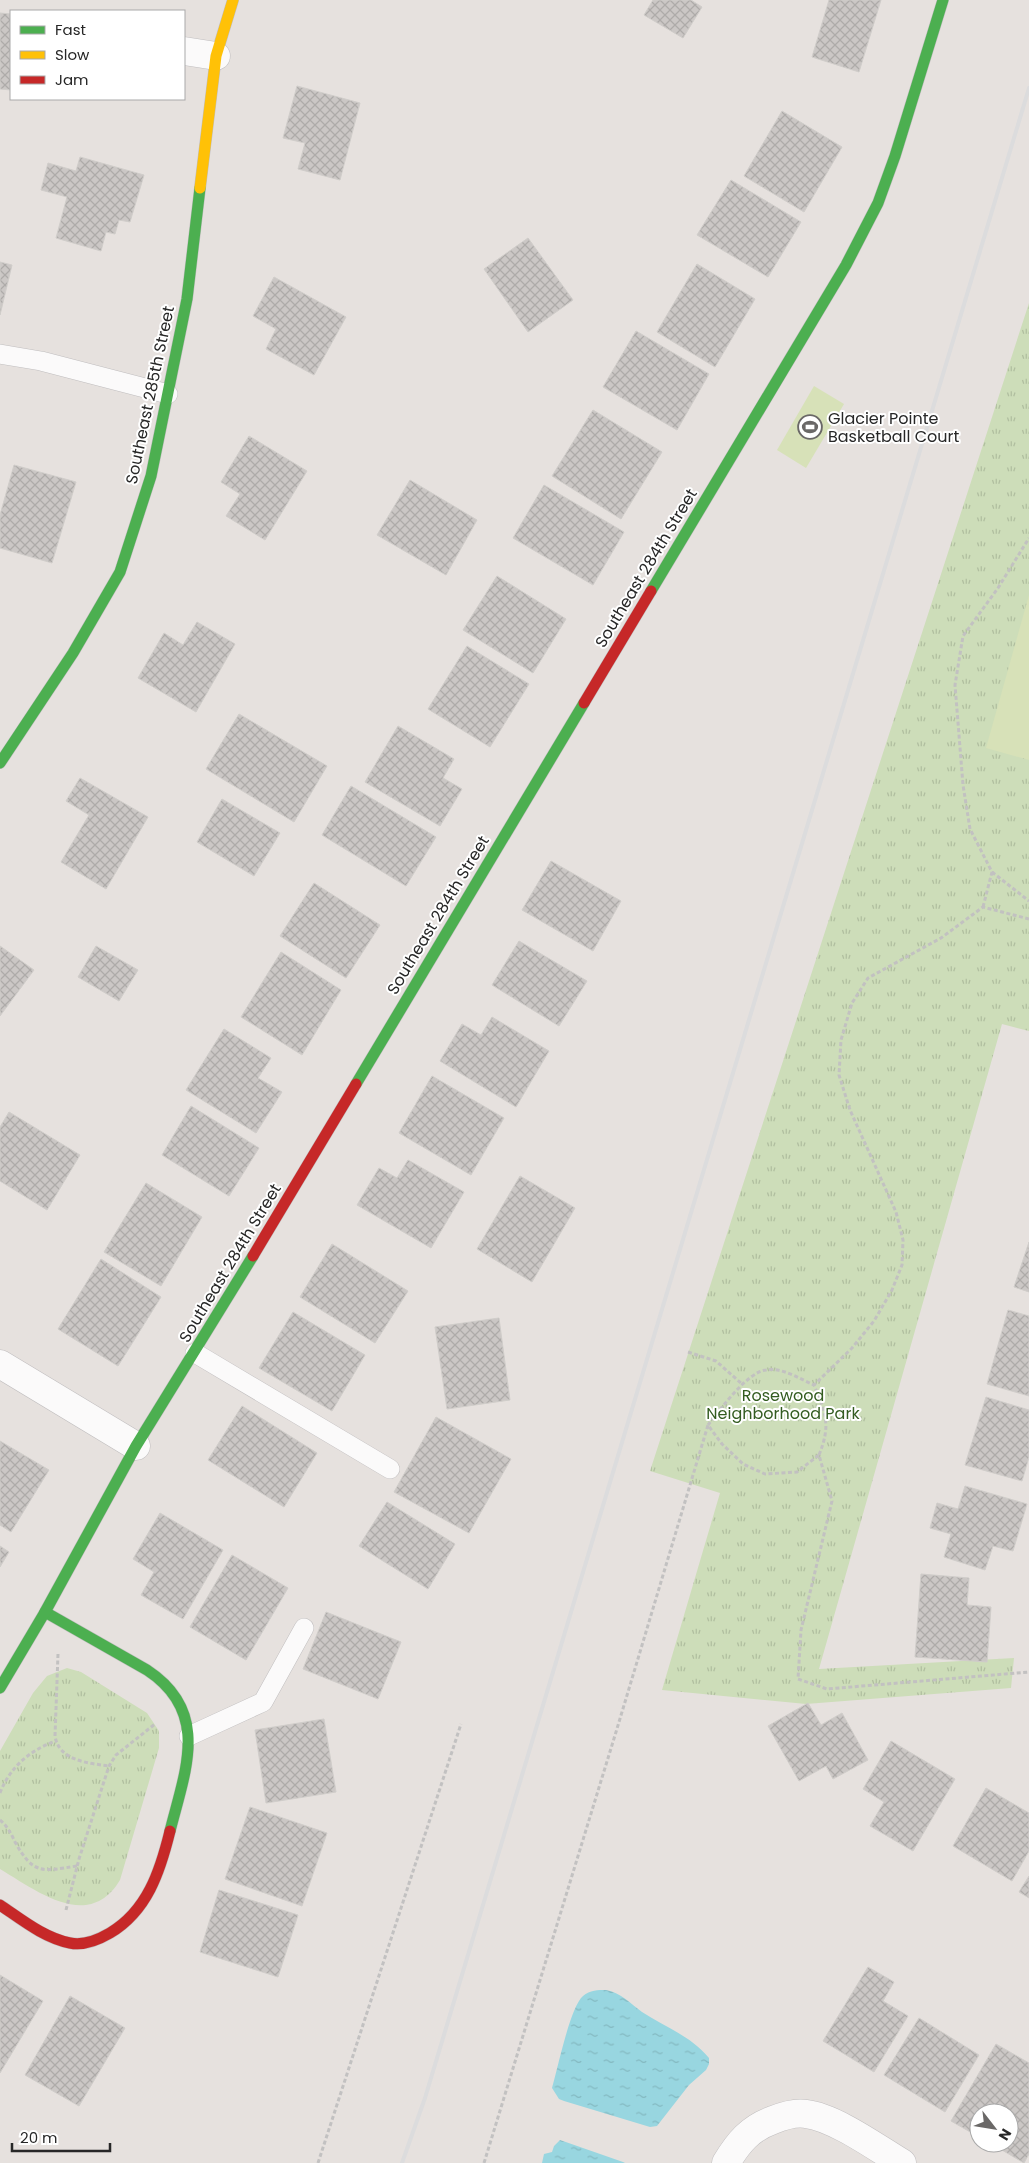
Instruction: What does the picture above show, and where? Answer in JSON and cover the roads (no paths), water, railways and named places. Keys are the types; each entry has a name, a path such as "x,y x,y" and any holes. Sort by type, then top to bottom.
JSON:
{"street":[{"name":"Southeast 285th Street","path":"0,763 73,653 120,572 151,476 187,299 216,56 233,0"},
{"name":"Southeast 284th Street","path":"0,1688 45,1612 136,1446 195,1353 846,265 878,203 895,156 943,0"},
{"path":"185,51 216,56"},
{"path":"0,1364 136,1446"},
{"path":"0,1905 59,1940 79,1944 113,1933 138,1907 155,1881 187,1771 189,1736 184,1711 174,1693 148,1671 45,1612"},
{"path":"726,2163 737,2144 749,2132 767,2122 786,2115 806,2114 820,2117 835,2124 902,2163"}],"lane":[{"path":"0,354 41,361 168,394"},
{"path":"195,1353 390,1469"},
{"path":"189,1736 262,1702 304,1628"}],"water":[{"path":"606,1990 621,1996 642,2012 686,2038 709,2058 706,2070 689,2085 657,2126 650,2127 564,2101 559,2099 552,2088 569,2025 578,2002 588,1993"},
{"path":"560,2140 625,2163 542,2163 544,2154 552,2152 554,2146"}],"railway":[{"path":"402,2163 425,2098 1029,88"}],"place":[{"name":"Glacier Pointe Basketball Court","path":"810,427"}],"park label":[{"name":"Rosewood Neighborhood Park","path":"783,1404"}]}
